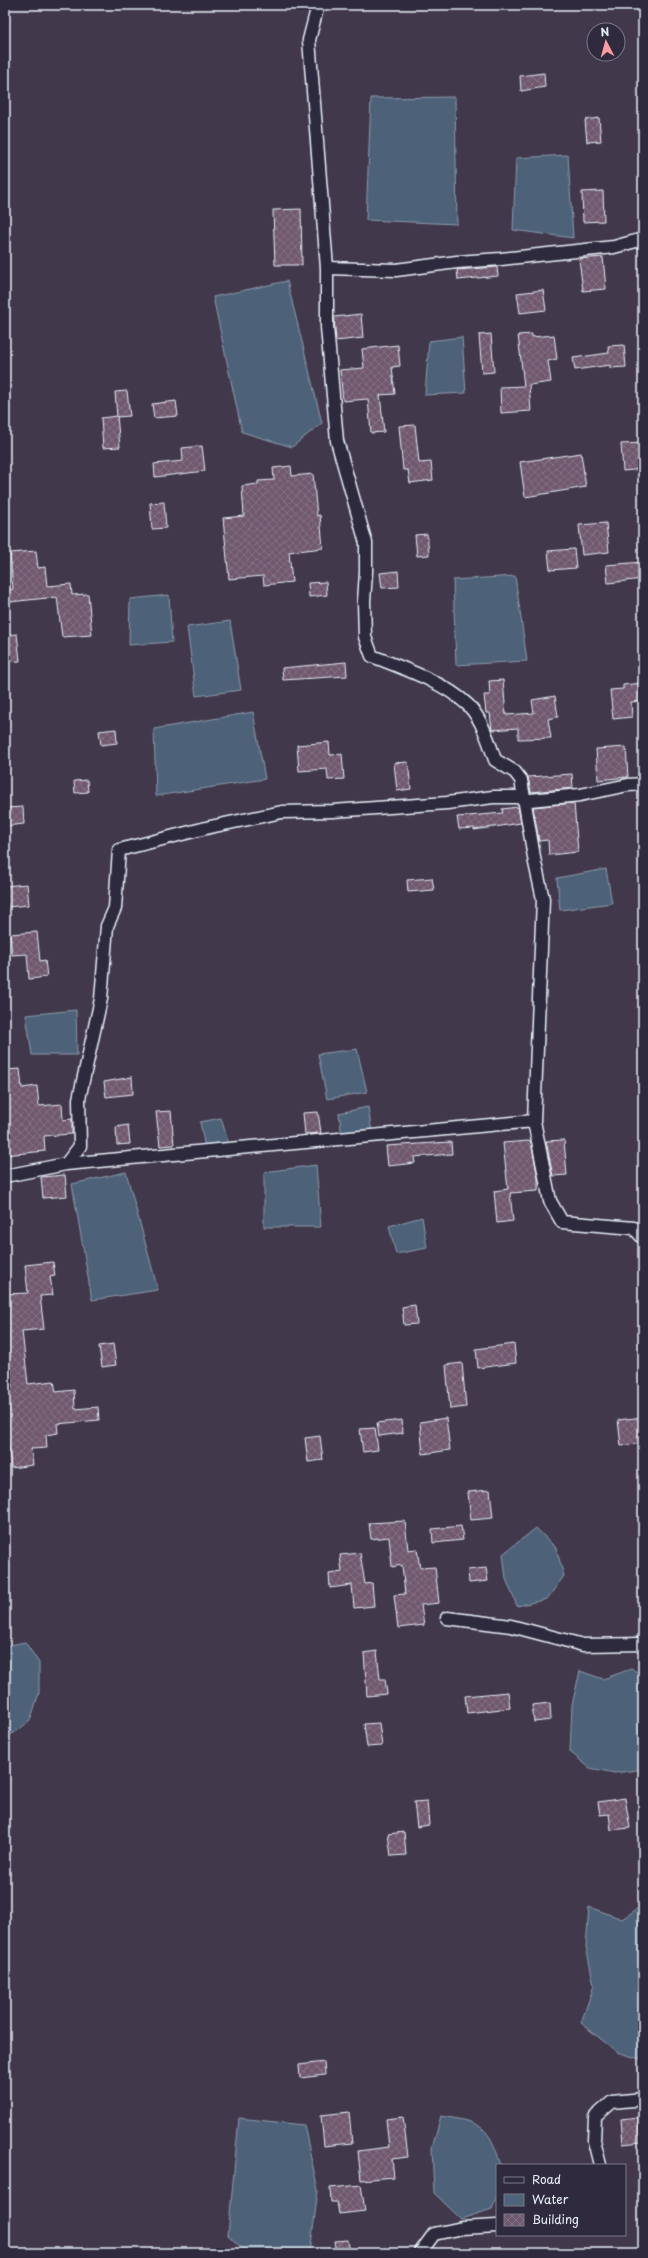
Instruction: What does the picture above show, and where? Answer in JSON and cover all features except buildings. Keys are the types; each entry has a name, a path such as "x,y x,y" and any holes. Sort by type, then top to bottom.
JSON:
{"street":[{"path":"318,5 309,40 327,268 327,327 337,441 366,543 364,601 365,638 372,656 447,689 469,706 488,739 495,760 515,772 521,780 534,863 543,899 534,1121 550,1201 562,1222 634,1228 643,1238"},
{"path":"327,268 396,270 457,262 614,247 643,239"},
{"path":"66,1164 80,1146 79,1099 101,999 107,926 115,908 120,850 210,827 282,812 333,811 447,803 492,796 525,798 530,800 580,795 643,784"},
{"path":"5,1176 66,1164 534,1121"},
{"path":"447,1618 511,1626 583,1645 643,1644"},
{"path":"600,2164 594,2141 594,2116 612,2102 643,2099"},
{"path":"420,2253 434,2234 462,2228 496,2226"}],"water":[{"path":"455,97 457,224 366,220 371,98"},
{"path":"568,155 573,238 513,230 516,158"},
{"path":"287,281 322,423 292,447 242,432 213,297"},
{"path":"462,337 466,393 425,395 429,341"},
{"path":"515,576 527,661 456,665 453,580"},
{"path":"169,595 172,642 129,645 130,599"},
{"path":"230,621 241,690 196,696 187,627"},
{"path":"253,712 265,779 156,796 154,729"},
{"path":"606,869 612,903 560,910 557,878"},
{"path":"76,1010 77,1055 32,1055 26,1015"},
{"path":"357,1049 367,1092 327,1099 318,1054"},
{"path":"368,1107 372,1132 342,1137 339,1113"},
{"path":"221,1118 229,1145 205,1148 200,1122"},
{"path":"316,1165 321,1227 264,1227 264,1172"},
{"path":"126,1172 158,1290 92,1300 72,1184"},
{"path":"422,1217 427,1248 396,1254 389,1226"},
{"path":"536,1528 556,1548 564,1576 547,1599 517,1606 506,1579 503,1554"},
{"path":"25,1642 39,1663 39,1693 30,1721 5,1739 5,1646"},
{"path":"631,1669 643,1674 643,1769 615,1773 590,1768 570,1752 572,1705 580,1671 603,1679"},
{"path":"643,1905 643,2060 617,2052 581,2023 594,1985 586,1947 589,1907 622,1919"},
{"path":"441,2116 475,2124 487,2133 492,2141 501,2164 496,2164 496,2198 492,2209 461,2219 434,2193 432,2148"},
{"path":"239,2118 304,2125 318,2190 310,2253 247,2253 228,2235"}]}
